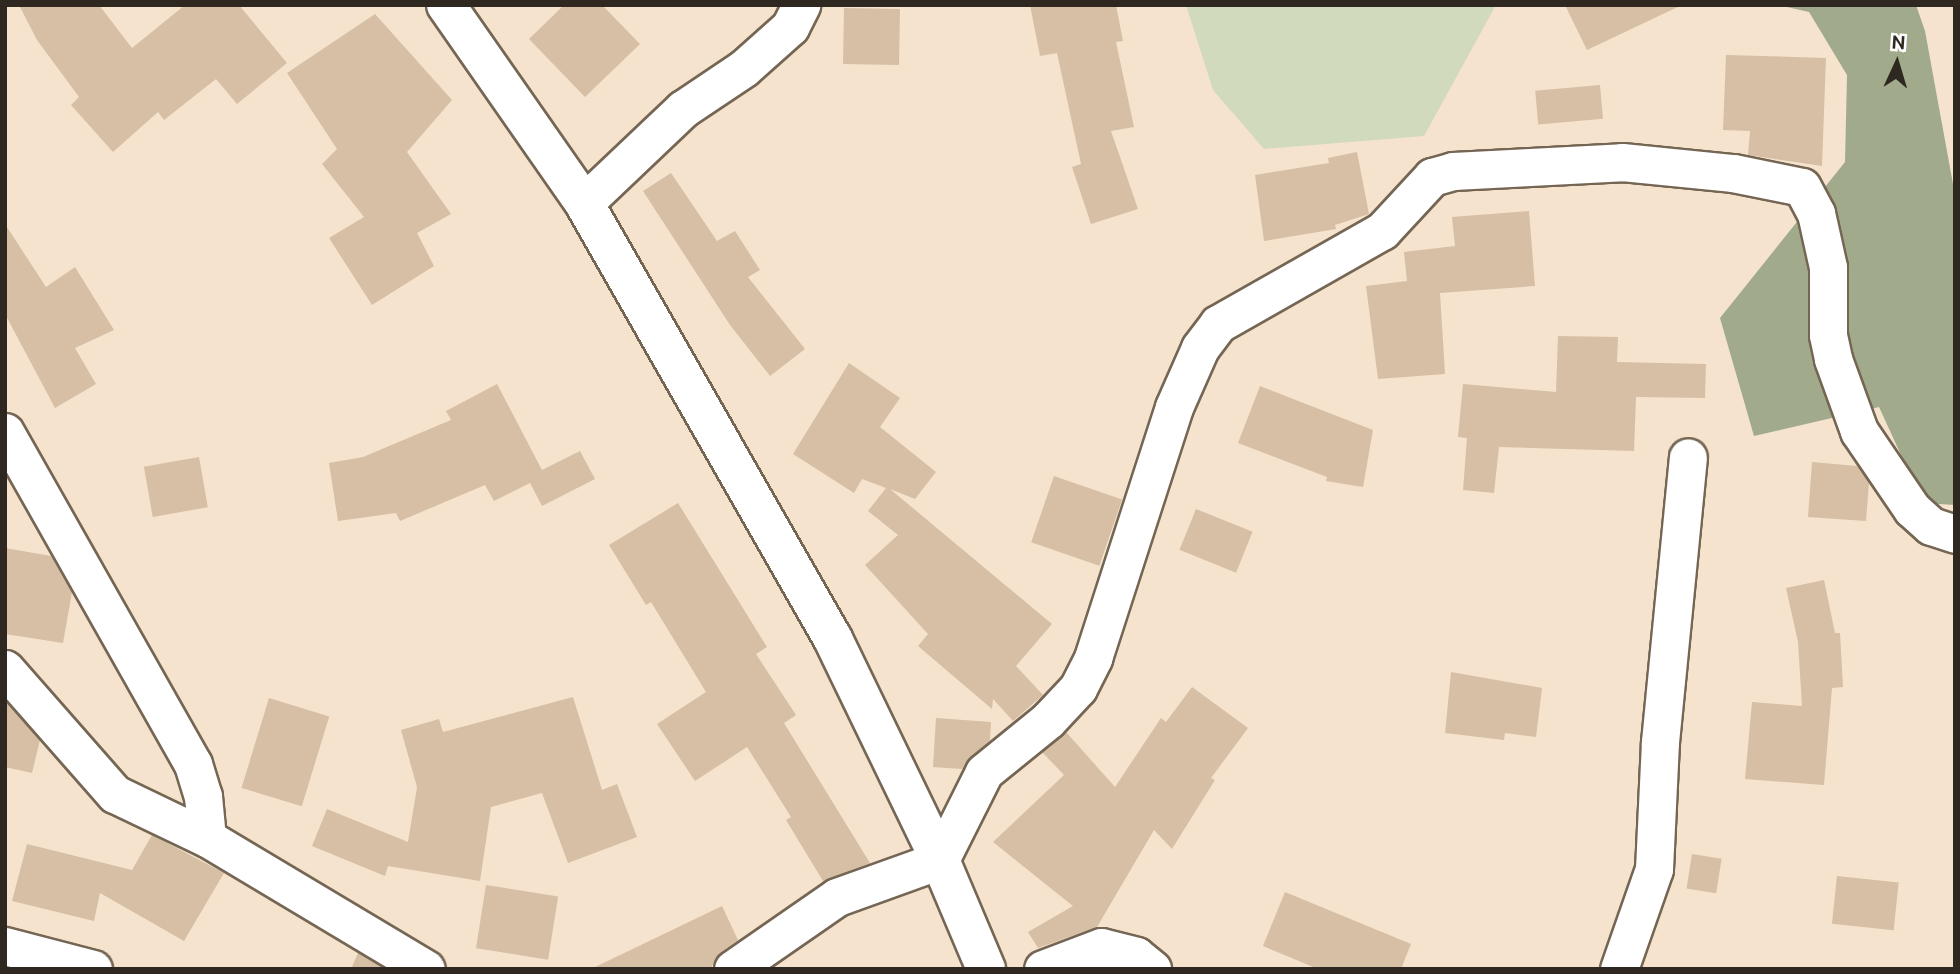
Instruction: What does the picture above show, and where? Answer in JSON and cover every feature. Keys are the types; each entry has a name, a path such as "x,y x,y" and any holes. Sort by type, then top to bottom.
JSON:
{"main road":[{"path":"446,5 584,203 832,639 940,860 986,969"}],"street":[{"path":"584,203 683,108 744,68 790,27 801,5"},
{"path":"733,969 837,897 940,860 984,772 1048,720 1078,688 1088,668 1174,407 1200,348 1218,324 1382,231 1432,177 1453,171 1622,162 1733,173 1802,187 1816,213 1828,267 1828,335 1833,359 1859,431 1912,509 1931,526 1955,534"},
{"path":"5,432 193,764 203,796 208,838"},
{"path":"1619,969 1654,869 1661,742 1688,457"},
{"path":"5,668 115,794 208,838 426,969"},
{"path":"5,946 93,969"},
{"path":"1043,969 1101,947 1136,956 1152,969"}],"green space":[{"path":"1186,5 1496,5 1424,136 1264,149 1213,90"},
{"path":"1778,5 1916,5 1925,31 1955,195 1955,505 1923,503 1879,407 1754,436 1720,318 1845,162 1847,75 1809,12"}],"building":[{"path":"19,5 99,5 132,48 185,5 239,5 287,63 237,104 216,79 164,120 158,112 113,152 71,105 79,97 37,40"},
{"path":"564,5 602,5 640,44 585,97 529,39"},
{"path":"1030,5 1116,5 1123,41 1116,42 1134,127 1111,131 1138,209 1091,224 1072,167 1081,164 1057,53 1040,56"},
{"path":"1565,5 1682,5 1587,50"},
{"path":"844,8 900,9 899,65 843,64"},
{"path":"375,14 452,100 407,152 451,214 417,233 434,266 372,305 329,238 364,217 322,164 337,149 287,73"},
{"path":"1726,55 1826,58 1822,166 1748,155 1750,131 1723,130"},
{"path":"1600,85 1603,119 1538,125 1535,91"},
{"path":"1357,152 1369,214 1335,225 1336,229 1264,241 1255,175 1329,163 1328,158"},
{"path":"671,173 717,241 735,231 760,270 748,277 805,349 770,376 730,325 643,191"},
{"path":"1529,211 1535,286 1440,293 1445,374 1378,379 1366,286 1407,281 1404,252 1455,246 1452,217"},
{"path":"5,224 46,287 75,267 114,330 75,348 96,384 55,408 5,314"},
{"path":"1558,336 1618,337 1617,362 1706,364 1705,398 1636,397 1634,451 1499,447 1494,493 1463,490 1467,438 1458,437 1463,384 1556,392"},
{"path":"849,363 900,398 880,427 936,472 915,499 890,489 1052,624 1016,666 1043,695 1013,721 993,699 992,709 918,646 928,634 865,565 898,535 868,511 886,488 862,479 854,493 793,454"},
{"path":"497,384 542,470 580,451 595,479 542,506 530,483 494,501 485,485 400,521 396,513 338,521 329,463 363,457 451,420 446,411"},
{"path":"1260,386 1373,430 1363,487 1326,481 1327,477 1238,443"},
{"path":"199,457 208,507 153,517 144,467"},
{"path":"1812,462 1857,466 1869,482 1866,521 1808,517"},
{"path":"1054,476 1122,499 1099,566 1031,542"},
{"path":"678,503 767,647 756,654 796,715 784,723 870,863 823,881 786,820 791,817 747,747 695,781 657,724 706,692 651,602 646,605 609,545"},
{"path":"1196,509 1253,532 1236,573 1180,550"},
{"path":"5,548 51,556 72,592 63,643 5,634"},
{"path":"1824,580 1835,633 1840,633 1843,687 1832,688 1824,785 1745,779 1752,702 1802,706 1798,642 1786,588"},
{"path":"1451,672 1542,688 1536,737 1505,733 1504,740 1445,733"},
{"path":"1192,687 1248,728 1211,778 1215,780 1172,849 1154,830 1097,927 1038,948 1028,932 1073,906 993,842 1064,775 1042,752 1066,732 1115,787 1161,718 1166,722"},
{"path":"573,697 602,790 617,784 637,837 568,863 542,793 491,807 480,881 388,866 385,876 312,846 327,809 408,842 417,787 401,730 439,719 443,732"},
{"path":"269,698 329,716 302,806 242,788"},
{"path":"5,701 40,740 32,773 5,767"},
{"path":"936,718 991,722 990,740 962,769 933,767"},
{"path":"152,835 224,873 184,941 100,893 94,921 12,901 27,844 132,870"},
{"path":"1692,854 1722,859 1716,893 1687,889"},
{"path":"1837,876 1899,882 1894,930 1832,924"},
{"path":"486,885 558,896 548,960 476,948"},
{"path":"1285,892 1411,944 1401,969 1318,969 1263,946"},
{"path":"722,906 738,940 721,952 710,969 591,969"},
{"path":"358,953 385,969 351,969"}]}
